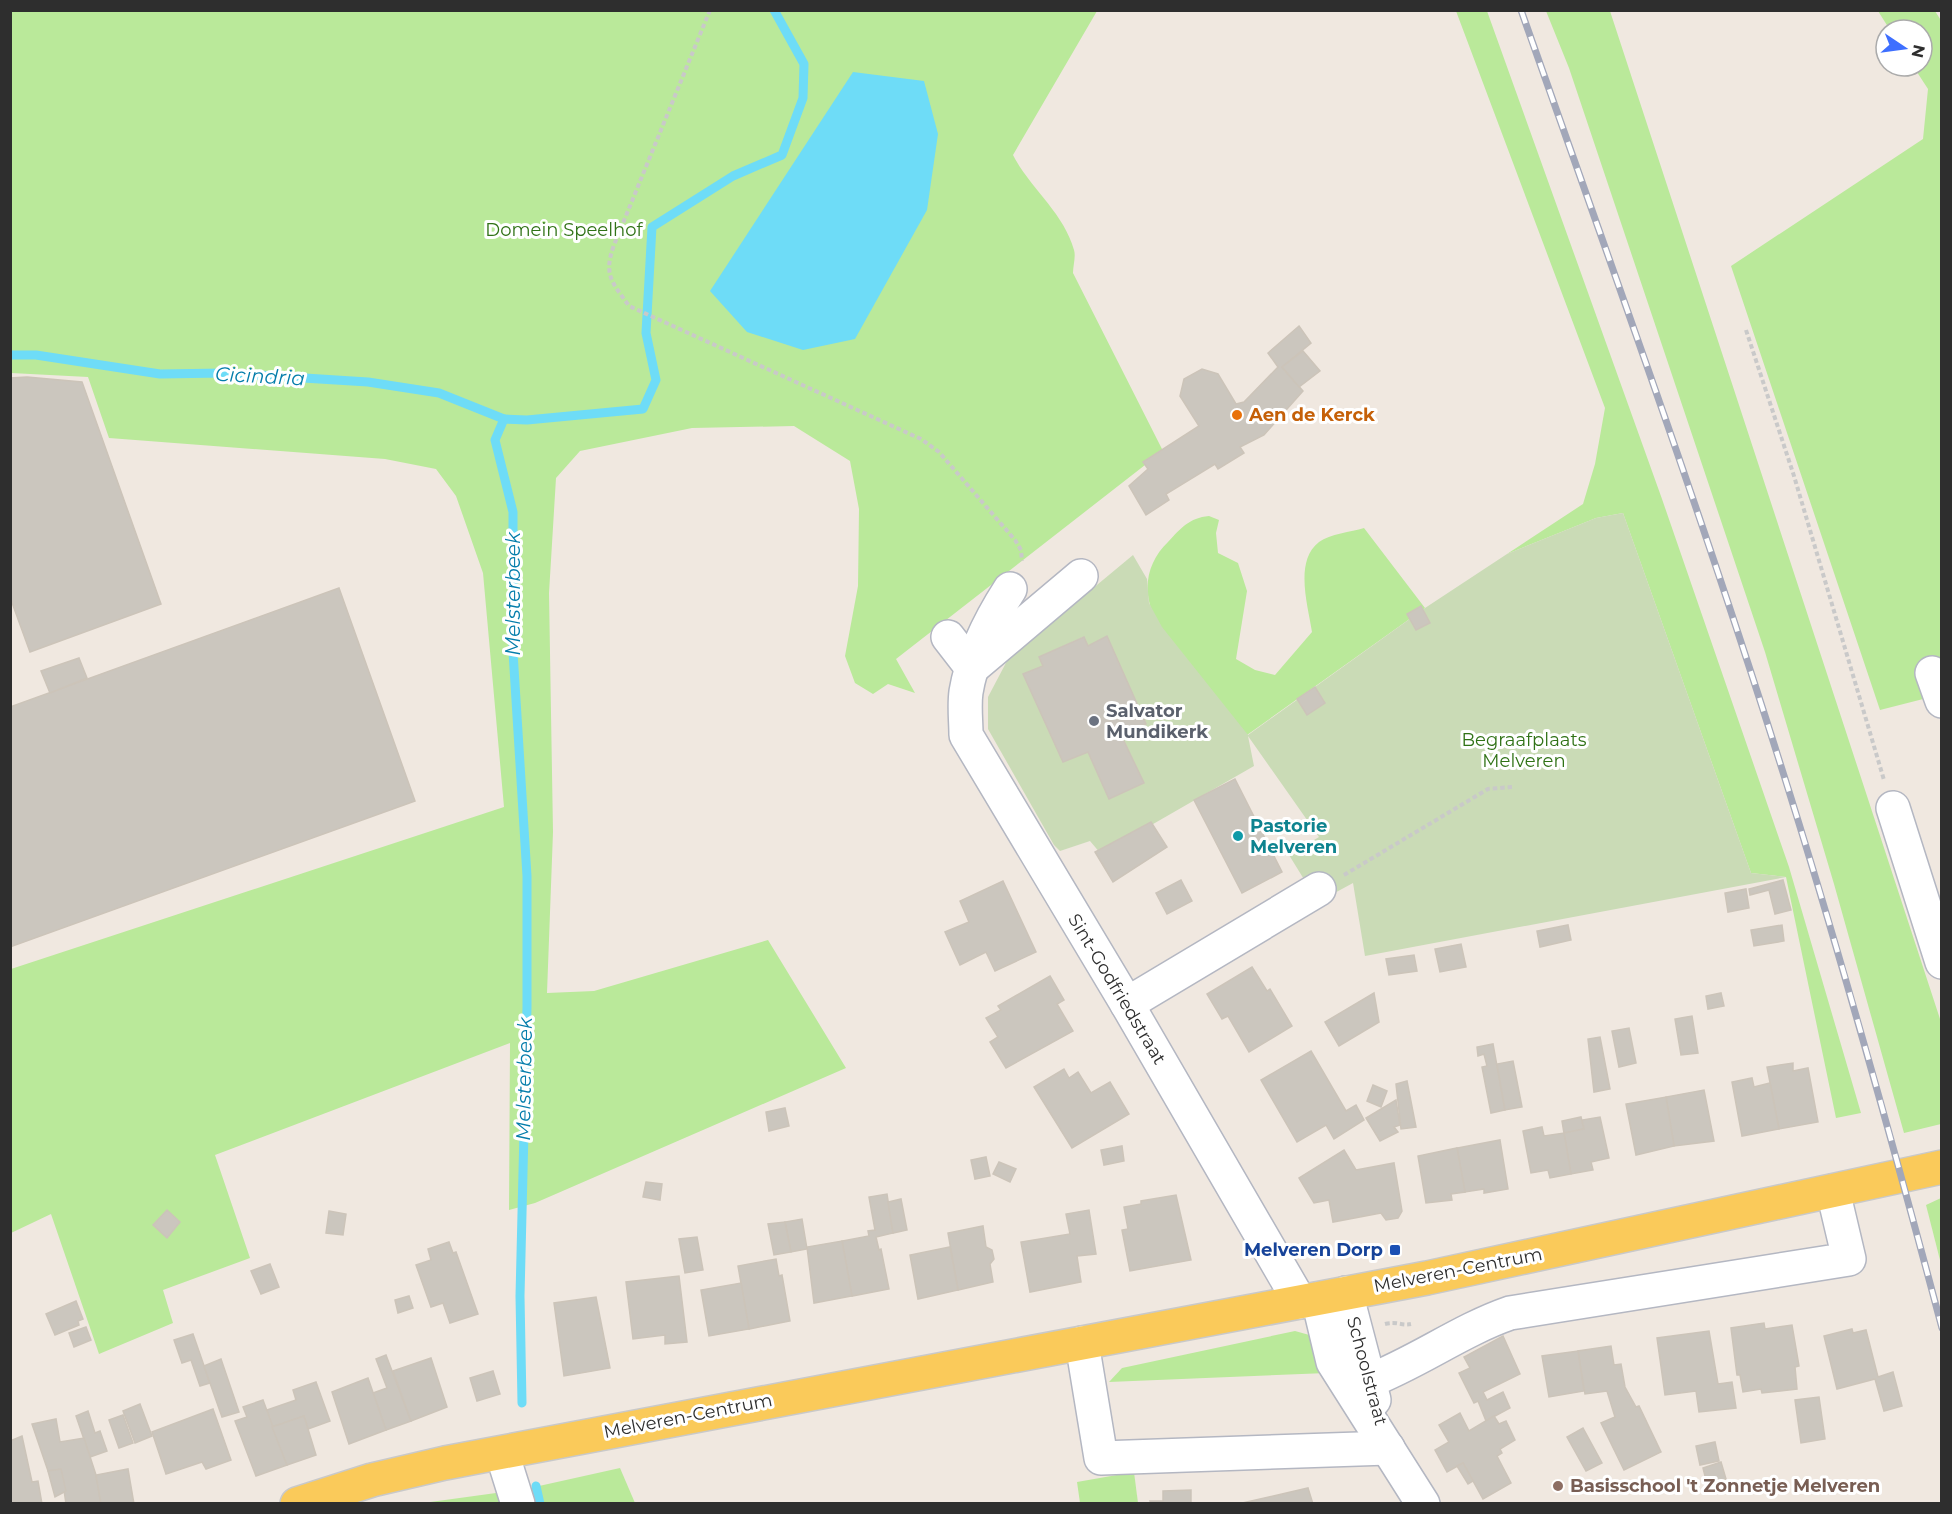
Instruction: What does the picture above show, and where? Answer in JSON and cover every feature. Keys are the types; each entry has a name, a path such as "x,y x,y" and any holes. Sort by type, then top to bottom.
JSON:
{"main road":[{"name":"Melveren-Centrum","path":"297,1503 372,1479 445,1463 1321,1298 1941,1167"}],"street":[{"path":"948,637 972,668 1081,576"},
{"name":"Sint-Godfriedstraat","path":"1010,589 994,614 972,668 966,694 966,735 1127,1004 1321,1298"},
{"path":"1893,808 1941,962"},
{"path":"1127,1004 1319,889"},
{"path":"1369,1381 1393,1372 1489,1320 1510,1313 1849,1259 1833,1191"},
{"name":"Schoolstraat","path":"1321,1298 1369,1381 1388,1448"},
{"name":"Schoolstraat","path":"1321,1298 1333,1362 1423,1503"},
{"path":"1082,1343 1101,1458 1388,1448"},
{"path":"502,1453 518,1503"}],"path":[{"path":"711,10 608,262 608,276 629,306 921,439 939,452 1018,545 1021,567 1010,589"},
{"path":"1746,330 1794,476 1893,808"},
{"path":"1319,889 1488,789 1512,786"},
{"path":"1382,1325 1396,1321 1405,1325 1411,1324"}],"green space":[{"name":"Domein Speelhof","path":"10,11 1097,11 1013,155 1028,179 1063,224 1075,252 1073,273 1163,451 896,659 915,693 888,684 873,694 855,683 845,656 858,586 859,509 850,461 794,426 692,428 580,451 556,478 549,593 553,832 547,993 594,991 768,940 846,1068 535,1203 509,1210 510,1043 215,1155 250,1258 163,1290 173,1323 99,1354 51,1214 11,1233 11,969 504,807 483,573 456,496 436,469 385,459 109,438 88,377 11,373"},
{"path":"1456,11 1487,11 1662,499 1789,867 1861,1113 1836,1118 1786,877 1751,873 1623,513 1596,518 1507,554 1583,504 1595,464 1605,408"},
{"path":"1546,11 1610,11 1941,1022 1941,1124 1904,1133 1834,884 1765,652 1569,68"},
{"path":"1878,11 1935,11 1942,22 1942,657 1919,663 1931,697 1880,710 1731,266 1923,139 1928,89 1921,78 1934,78 1934,18 1882,18"},
{"name":"Begraafplaats Melveren","path":"1623,513 1751,873 1786,877 1365,956 1353,883 1318,902 1289,855 1319,837 1248,736 1254,766 1101,854 1090,841 1060,851 1054,845 988,729 988,697 1008,659 1133,555 1147,579 1149,603 1162,627 1248,735 1425,608 1507,554 1596,518","holes":["1083,637 1088,646 1107,637 1146,724 1122,737 1144,783 1109,799 1088,752 1063,761 1024,674 1043,666 1039,657"]},
{"path":"1209,516 1219,520 1216,533 1218,553 1238,563 1247,591 1236,659 1255,670 1275,675 1312,632 1305,584 1307,560 1311,550 1319,542 1329,537 1364,528 1425,608 1247,735 1176,649 1163,631 1149,601 1149,577 1154,561 1162,548 1186,524"},
{"path":"1941,1198 1941,1264 1926,1205"},
{"path":"1295,1331 1313,1336 1327,1373 1109,1382 1122,1368"},
{"path":"620,1468 635,1503 527,1503 521,1490"},
{"path":"1134,1472 1138,1503 1080,1503 1077,1482"},
{"path":"496,1493 501,1503 423,1503"}],"water":[{"path":"853,72 924,81 938,134 927,210 855,339 803,350 747,332 710,291"}],"building":[{"name":"Aen de Kerck","path":"1299,326 1311,343 1282,367 1303,391 1264,435 1240,447 1244,453 1218,469 1215,464 1166,494 1169,500 1146,515 1129,486 1148,469 1143,462 1199,426 1180,396 1184,379 1202,369 1218,374 1236,404 1244,402 1278,367 1268,353"},
{"path":"1303,351 1320,371 1299,387 1282,367"},
{"path":"27,377 82,382 161,604 30,652 10,597 10,378"},
{"path":"339,588 415,801 10,947 10,707"},
{"path":"1421,606 1430,623 1416,630 1407,614"},
{"name":"Salvator Mundikerk","path":"1107,636 1146,724 1122,737 1144,783 1109,799 1088,752 1063,762 1023,674 1043,666 1039,657 1084,637 1088,646"},
{"path":"79,658 87,678 50,693 41,671"},
{"path":"1315,687 1325,703 1307,715 1297,699"},
{"name":"Pastorie Melveren","path":"1235,779 1282,872 1242,893 1194,800"},
{"path":"1151,822 1167,847 1113,882 1095,852"},
{"path":"1181,880 1192,901 1167,914 1156,893"},
{"path":"1783,880 1791,910 1775,914 1769,890 1750,895 1749,889"},
{"path":"1003,881 1036,952 995,971 986,952 960,965 945,932 969,922 960,901"},
{"path":"1746,889 1749,908 1728,912 1725,893"},
{"path":"1568,925 1571,940 1540,947 1537,931"},
{"path":"1782,925 1784,941 1754,946 1751,930"},
{"path":"1461,944 1466,967 1440,972 1435,949"},
{"path":"1414,955 1417,971 1389,975 1386,959"},
{"path":"1252,967 1267,991 1270,989 1292,1026 1249,1052 1228,1016 1222,1019 1207,994"},
{"path":"1050,976 1064,1000 1057,1004 1073,1031 1006,1068 990,1042 998,1037 986,1018 1001,1010 998,1006"},
{"path":"1374,993 1379,1022 1339,1046 1325,1022"},
{"path":"1721,993 1724,1006 1708,1009 1706,996"},
{"path":"1692,1016 1698,1053 1681,1055 1675,1019"},
{"path":"1629,1028 1636,1063 1619,1067 1612,1031"},
{"path":"1600,1037 1610,1089 1594,1092 1588,1039"},
{"path":"1493,1044 1505,1110 1491,1113 1482,1067 1487,1066 1484,1054 1478,1056 1477,1047"},
{"path":"1311,1051 1346,1111 1356,1105 1364,1120 1334,1139 1326,1125 1297,1142 1261,1080"},
{"path":"1513,1061 1522,1107 1505,1110 1497,1064"},
{"path":"1793,1063 1793,1071 1808,1068 1818,1122 1779,1129 1767,1067"},
{"path":"1064,1069 1069,1078 1078,1072 1091,1093 1110,1082 1129,1114 1072,1148 1034,1087"},
{"path":"1752,1078 1754,1087 1770,1083 1779,1129 1742,1136 1732,1082"},
{"path":"1407,1081 1416,1127 1401,1129 1396,1084"},
{"path":"1373,1085 1387,1091 1381,1107 1367,1101"},
{"path":"1704,1090 1714,1141 1674,1146 1666,1097"},
{"path":"1666,1097 1674,1146 1636,1155 1626,1104"},
{"path":"1396,1100 1400,1125 1394,1127 1398,1132 1380,1141 1366,1118"},
{"path":"785,1108 789,1126 769,1131 766,1112"},
{"path":"1581,1117 1584,1129 1564,1133 1562,1121"},
{"path":"1600,1117 1609,1158 1591,1162 1593,1170 1571,1174 1564,1133 1584,1129 1582,1120"},
{"path":"1542,1127 1544,1136 1564,1133 1571,1174 1550,1178 1548,1170 1531,1173 1523,1131"},
{"path":"1500,1140 1508,1189 1484,1193 1484,1189 1465,1192 1457,1148"},
{"path":"1122,1146 1124,1161 1104,1165 1101,1150"},
{"path":"1457,1148 1465,1192 1451,1194 1452,1200 1426,1203 1418,1156"},
{"path":"1344,1150 1356,1170 1394,1163 1402,1211 1398,1218 1386,1220 1381,1213 1333,1222 1329,1200 1314,1203 1299,1178"},
{"path":"986,1157 990,1176 975,1179 971,1160"},
{"path":"999,1162 1016,1169 1010,1182 993,1174"},
{"path":"646,1182 662,1184 660,1200 643,1197"},
{"path":"887,1194 893,1233 876,1237 879,1250 881,1249 889,1289 852,1296 842,1241 869,1236 868,1231 875,1230 869,1197"},
{"path":"1176,1195 1191,1260 1130,1271 1122,1230 1128,1229 1124,1207 1141,1204 1141,1201"},
{"path":"901,1199 907,1230 893,1233 888,1202"},
{"path":"167,1210 180,1222 167,1238 153,1225"},
{"path":"1089,1210 1096,1254 1077,1256 1081,1282 1030,1292 1021,1242 1070,1234 1066,1214"},
{"path":"329,1211 346,1214 343,1235 326,1233"},
{"path":"802,1219 807,1249 791,1252 785,1222"},
{"path":"785,1222 791,1252 774,1255 768,1224"},
{"path":"983,1226 986,1247 992,1250 994,1259 990,1264 993,1282 958,1290 948,1233"},
{"path":"697,1237 703,1270 685,1273 679,1239"},
{"path":"842,1241 852,1296 814,1303 807,1247"},
{"path":"449,1242 453,1253 456,1252 478,1314 450,1323 443,1303 431,1307 416,1265 431,1260 428,1249"},
{"path":"950,1247 958,1290 918,1299 910,1255"},
{"path":"776,1259 779,1276 782,1275 790,1321 749,1329 738,1266"},
{"path":"270,1264 279,1287 261,1294 251,1271"},
{"path":"679,1276 687,1342 665,1344 665,1335 633,1339 626,1282"},
{"path":"741,1283 749,1329 709,1336 701,1290"},
{"path":"409,1296 413,1308 398,1313 395,1300"},
{"path":"596,1297 610,1368 564,1376 554,1303"},
{"path":"76,1301 83,1319 78,1321 79,1325 55,1335 46,1314"},
{"path":"1764,1323 1765,1329 1792,1325 1799,1366 1795,1367 1797,1389 1762,1393 1761,1389 1743,1392 1740,1375 1737,1375 1731,1328"},
{"path":"86,1327 91,1340 74,1347 69,1333"},
{"path":"1852,1329 1853,1333 1866,1330 1878,1377 1893,1372 1902,1406 1884,1411 1875,1379 1837,1389 1824,1336"},
{"path":"1709,1331 1718,1384 1732,1382 1736,1408 1699,1412 1696,1391 1665,1395 1657,1338"},
{"path":"193,1334 210,1383 200,1386 191,1360 182,1363 174,1340"},
{"path":"1503,1336 1520,1374 1483,1392 1487,1400 1503,1392 1510,1408 1486,1421 1478,1401 1474,1403 1459,1373 1470,1368 1464,1357"},
{"path":"1611,1346 1614,1365 1621,1364 1625,1387 1636,1407 1639,1406 1661,1452 1624,1470 1601,1423 1615,1417 1607,1391 1585,1394 1578,1351"},
{"path":"1578,1351 1584,1391 1549,1397 1542,1356"},
{"path":"386,1355 411,1421 386,1430 373,1393 387,1388 376,1359"},
{"path":"431,1358 447,1407 411,1421 393,1371"},
{"path":"221,1359 239,1412 222,1417 204,1366"},
{"path":"493,1371 500,1394 477,1401 470,1378"},
{"path":"368,1378 386,1430 349,1444 332,1392"},
{"path":"316,1382 330,1421 308,1429 304,1416 272,1427 267,1410 296,1400 293,1390"},
{"path":"1819,1397 1825,1439 1801,1443 1795,1400"},
{"path":"263,1400 287,1465 256,1476 235,1421 247,1417 243,1407"},
{"path":"140,1404 152,1436 135,1443 123,1411"},
{"path":"213,1409 231,1460 206,1469 202,1462 166,1474 152,1432"},
{"path":"88,1411 95,1433 100,1431 107,1451 90,1457 76,1416"},
{"path":"1460,1413 1469,1431 1494,1416 1499,1424 1506,1421 1515,1440 1500,1449 1502,1453 1497,1456 1511,1483 1483,1499 1463,1463 1447,1472 1435,1450 1449,1442 1439,1425"},
{"path":"123,1415 133,1443 119,1448 109,1420"},
{"path":"304,1416 316,1455 287,1465 272,1427"},
{"path":"56,1419 60,1442 84,1438 96,1475 101,1504 66,1504 61,1469 48,1471 32,1424"},
{"path":"1583,1428 1602,1463 1586,1471 1567,1437"},
{"path":"22,1436 32,1482 38,1481 42,1504 10,1504 10,1441"},
{"path":"1715,1442 1719,1461 1700,1465 1696,1446"},
{"path":"1721,1462 1726,1479 1707,1484 1703,1468"},
{"path":"1463,1463 1473,1481 1468,1484 1457,1466"},
{"path":"61,1469 66,1491 55,1497 48,1471"},
{"path":"128,1469 134,1504 101,1504 96,1475"},
{"path":"1308,1488 1313,1504 1238,1504"},
{"path":"1191,1490 1191,1504 1151,1504 1150,1501 1163,1501 1163,1491"}],"waterway":[{"name":"Melsterbeek","path":"522,1403 520,1296 527,1007 527,876 513,652 513,512 495,440 504,419 527,420 643,409 656,380 646,333 652,227 733,176 782,155 803,98 804,64 774,10"},
{"name":"Cicindria","path":"10,355 36,355 160,374 224,373 368,382 439,393 504,419"},
{"name":"Melsterbeek","path":"536,1486 540,1504"}],"railway":[{"path":"1521,10 1751,671 1865,1046 1942,1328"}],"place":[{"name":"Aen de Kerck","path":"1237,415"},
{"name":"Salvator Mundikerk","path":"1094,721"},
{"name":"Pastorie Melveren","path":"1238,836"},
{"name":"Melveren Dorp","path":"1395,1250"},
{"name":"Basisschool 't Zonnetje Melveren","path":"1558,1486"}]}
